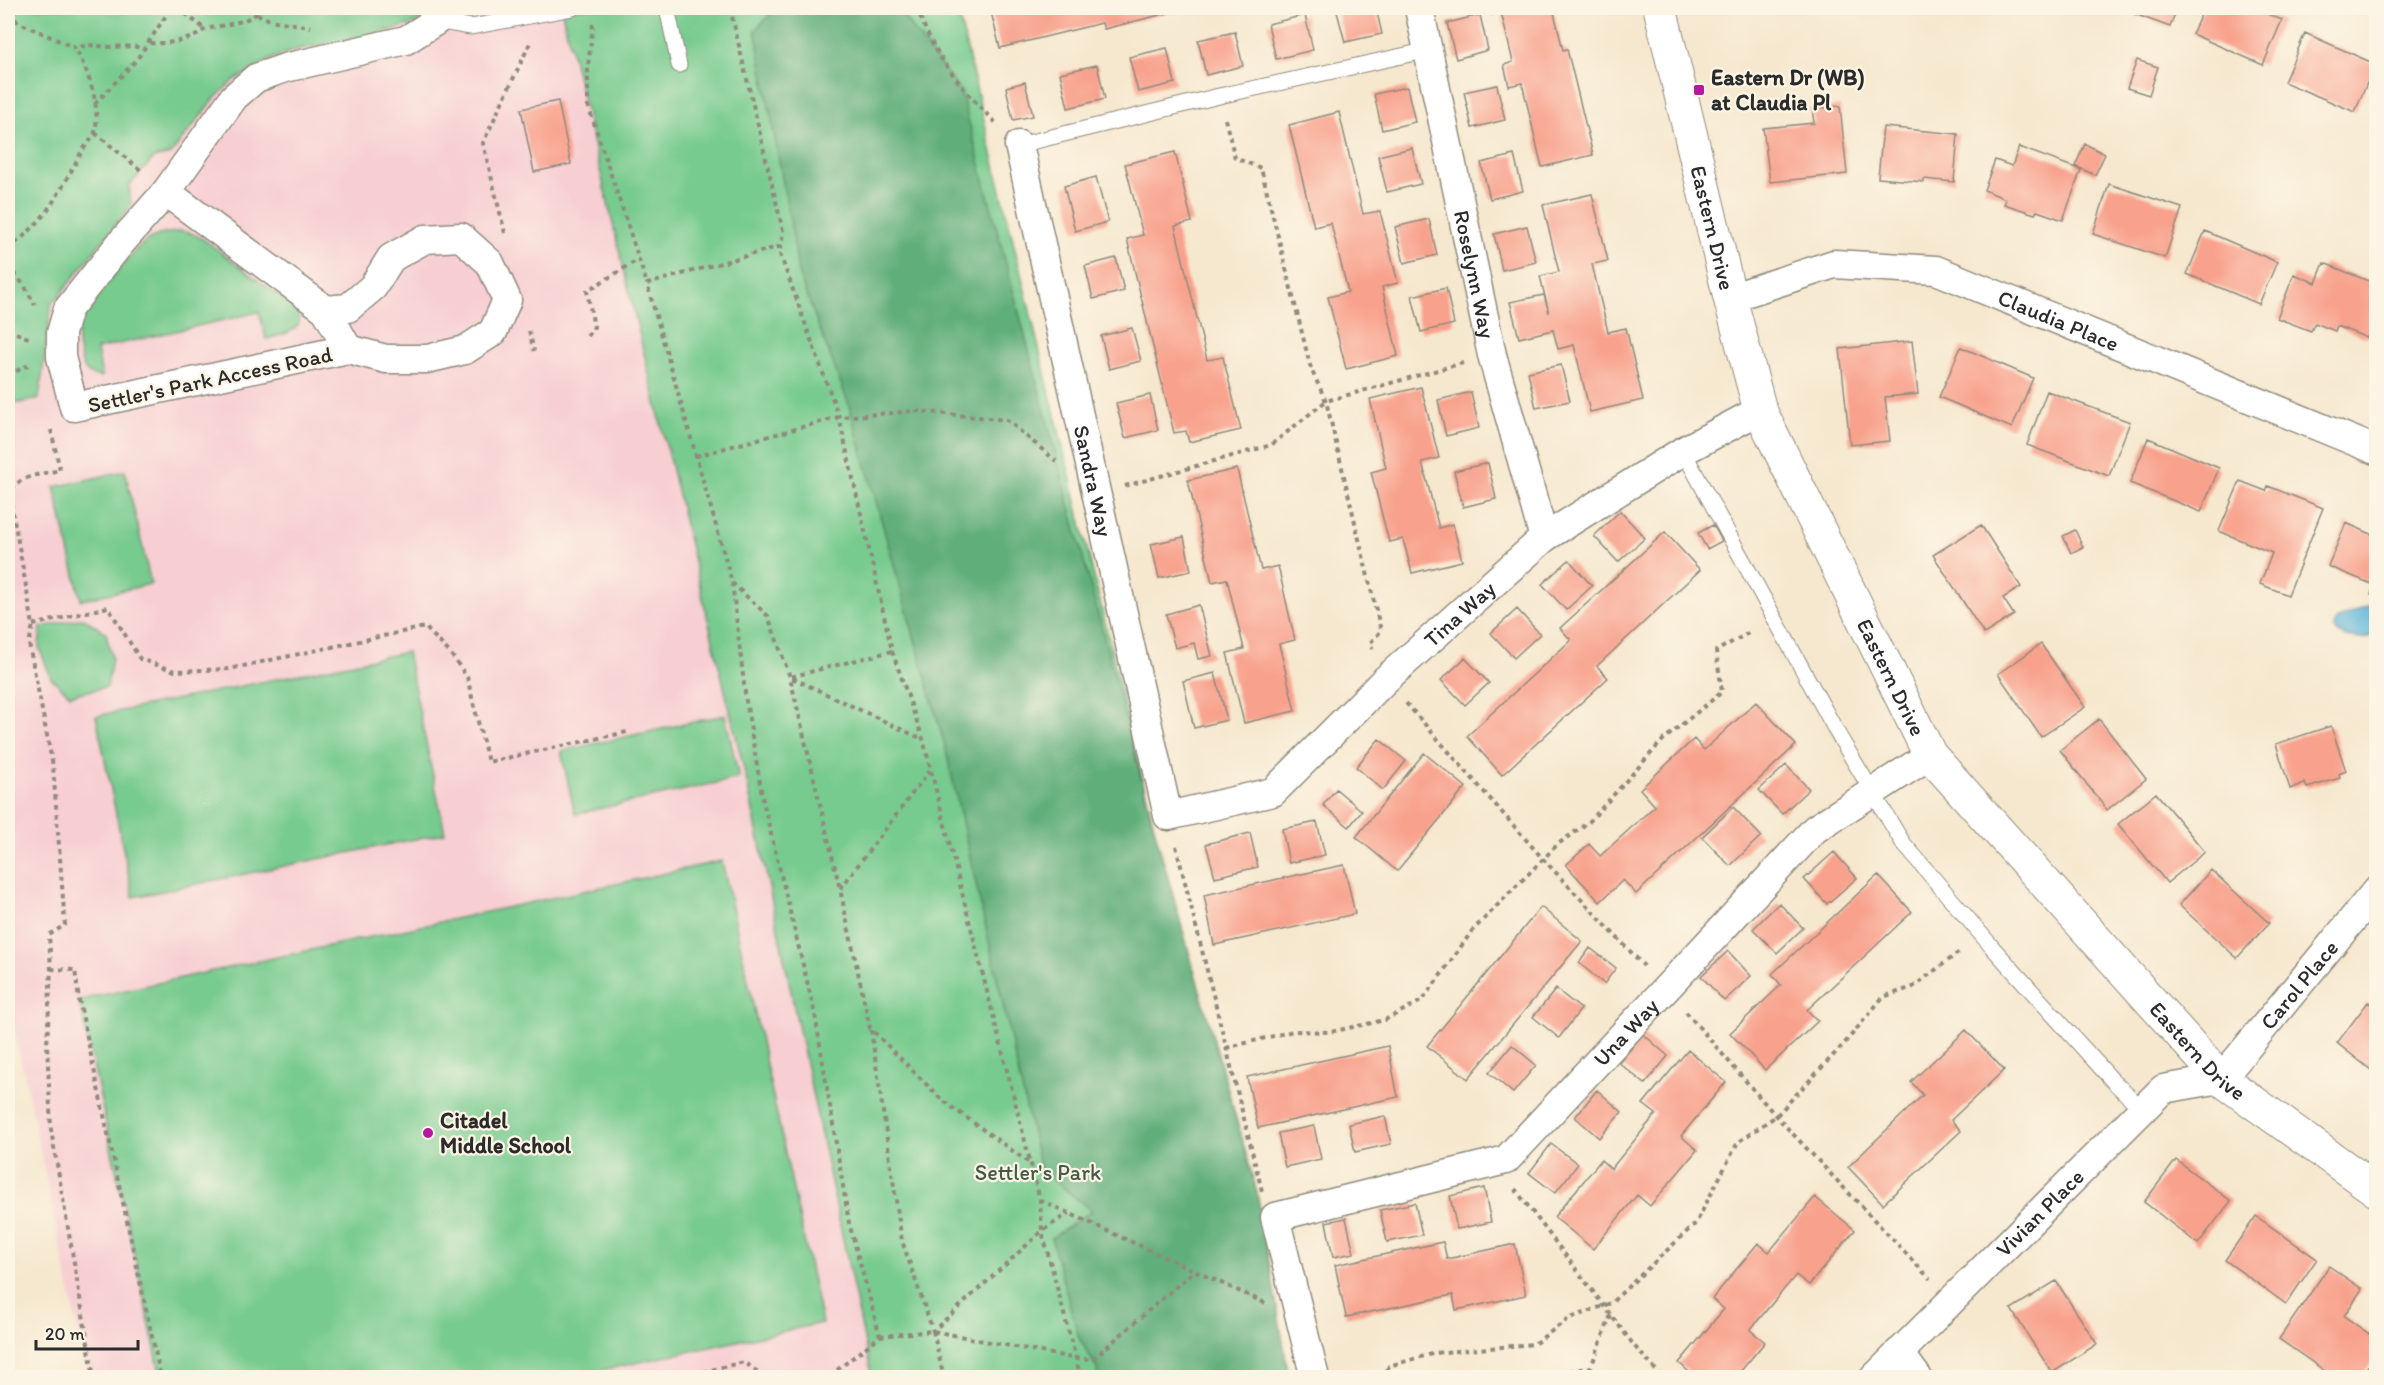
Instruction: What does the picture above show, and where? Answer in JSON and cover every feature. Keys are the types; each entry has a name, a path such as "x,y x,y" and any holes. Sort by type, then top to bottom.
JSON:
{"street":[{"name":"Roselynn Way","path":"1419,8 1492,355 1544,538"},
{"name":"Eastern Drive","path":"1660,8 1730,298 1760,410 1930,755 2221,1079 2376,1190"},
{"name":"Settler's Park Access Road","path":"326,310 348,308 373,287 391,258 425,239 461,237 490,263 507,300 493,332 465,350 427,359 386,359 348,350 74,407 61,357 61,333 68,309 119,245 166,192 234,97 256,78 285,68 406,40 441,14"},
{"name":"Sandra Way","path":"1018,145 1168,816"},
{"name":"Settler's Park Access Road","path":"166,192 326,310 348,350"},
{"name":"Claudia Place","path":"1730,298 1834,264 1936,270 2376,450"},
{"name":"Tina Way","path":"1168,816 1273,792 1385,680 1544,538 1683,451 1760,410"},
{"name":"Una Way","path":"1506,1160 1815,829 1930,755"},
{"name":"Carol Place","path":"2221,1079 2376,891"},
{"name":"Vivian Place","path":"1874,1377 2163,1089 2221,1079"},
{"path":"1315,1377 1275,1217 1506,1160"},
{"path":"1899,1352 1918,1377"}],"lane":[{"path":"441,14 471,27 573,8"},
{"path":"667,8 679,65"},
{"path":"1018,145 1219,96 1429,50"},
{"path":"1683,451 1872,793 1903,843 1982,936 2112,1080 2143,1110"}],"path":[{"path":"95,104 138,58 142,49 150,43 171,8"},
{"path":"178,8 206,29"},
{"path":"150,43 161,44 185,39 206,29 231,24 257,14 263,8"},
{"path":"730,8 783,231 780,254 839,417 892,651 923,739 1040,1200 1042,1231 1080,1377"},
{"path":"918,8 922,26 967,94 1018,145"},
{"path":"497,200 483,143 544,13"},
{"path":"8,14 20,23 75,48 83,62 95,104 95,133 50,208 29,232 8,248"},
{"path":"257,14 270,20 314,28"},
{"path":"594,19 588,66 588,105 647,284 732,582 746,701 763,801 816,1014 849,1223 880,1336"},
{"path":"75,48 88,45 134,46 142,49"},
{"path":"1219,96 1235,158 1261,168 1311,369 1326,401 1381,630 1371,643 1385,680"},
{"path":"95,133 166,192"},
{"path":"647,284 781,246"},
{"path":"587,336 594,327 587,291 639,259"},
{"path":"696,456 839,417 918,411 1007,420 1096,494 1271,445 1326,401 1492,355"},
{"path":"35,362 37,373"},
{"path":"50,427 60,470 27,478 18,483 10,492 33,625 29,644 53,766 64,925 49,935 51,969 47,1044 51,1130 94,1377"},
{"path":"732,582 768,616 790,677 870,1028 902,1241 933,1331 944,1377"},
{"path":"33,625 108,607 140,659 175,671 229,669 425,627 450,653 467,677 488,762 627,732"},
{"path":"1226,1048 1293,1031 1330,1032 1385,1020 1423,1000 1480,923 1558,844 1590,821 1663,740 1722,692 1716,651 1748,635 1772,613"},
{"path":"790,677 892,651"},
{"path":"790,677 923,739"},
{"path":"840,889 931,770"},
{"path":"1168,816 1265,1204 1275,1217"},
{"path":"1383,1377 1389,1366 1435,1353 1534,1344 1568,1319 1611,1303 1696,1223 1738,1142 1776,1116 1844,1044 1883,997 1912,987 1982,936"},
{"path":"51,969 75,970 79,1000 161,1377"},
{"path":"870,1028 942,1100 1031,1165"},
{"path":"1506,1160 1515,1190 1611,1316 1663,1377"},
{"path":"1040,1200 1301,1320"},
{"path":"933,1331 1042,1231 1069,1214"},
{"path":"827,1377 880,1336 933,1331 1077,1359 1094,1359 1194,1271"},
{"path":"1535,1377 1591,1367 1611,1316"},
{"path":"677,1377 744,1362 766,1377"}],"shaded area":[{"path":"474,8 561,8 746,778 872,1377 88,1377 8,999 8,405 39,399 52,300 123,192 232,69 300,49 361,38"}],"green space":[{"path":"8,8 474,8 361,38 299,49 273,58 234,80 214,99 171,154 154,158 129,186 131,205 55,301 52,301 39,399 8,405"},
{"name":"Settler's Park","path":"561,8 957,8 1157,839 1257,1193 1289,1377 872,1377 746,778"},
{"path":"777,8 887,8 900,12 961,92 1157,839 1257,1193 1289,1377 1098,1377 1097,1368 1079,1338 1051,1238 1092,1211 1040,1169 945,746 848,402 798,273 755,30"},
{"path":"181,231 203,239 294,307 299,321 297,326 287,333 266,339 259,312 97,349 102,377 90,374 83,366 78,342 78,330 83,317 111,279 142,245 157,236"},
{"path":"125,471 151,584 81,600 54,487"},
{"path":"83,618 106,633 112,658 107,687 70,695 51,678 39,647 41,627"},
{"path":"407,652 445,833 133,897 96,716"},
{"path":"725,715 739,778 575,814 561,751"},
{"name":"Citadel Middle School","path":"722,861 822,1323 570,1377 161,1377 79,1000"}],"water":[{"path":"2369,605 2376,607 2376,632 2366,638 2354,639 2334,628 2336,620"}],"building":[{"path":"990,8 1188,8 1104,29 1102,23 1000,48"},
{"path":"1336,8 1376,8 1382,34 1345,42"},
{"path":"1490,8 1553,8 1563,50 1567,49 1593,155 1542,167 1522,83 1509,86 1504,65 1513,62 1501,12 1491,15"},
{"path":"2118,8 2177,8 2170,27"},
{"path":"2204,8 2253,8 2282,20 2263,65 2192,34"},
{"path":"1305,15 1313,50 1276,59 1268,24"},
{"path":"1480,15 1488,50 1456,59 1447,23"},
{"path":"1235,32 1243,66 1206,75 1198,40"},
{"path":"2305,33 2375,64 2355,112 2284,82"},
{"path":"1167,48 1175,83 1138,92 1129,57"},
{"path":"2137,60 2158,67 2149,95 2127,88"},
{"path":"1097,65 1105,99 1068,108 1060,73"},
{"path":"1025,82 1033,116 1013,120 1006,87"},
{"path":"1497,85 1505,120 1472,128 1464,92"},
{"path":"1407,87 1415,122 1382,130 1374,94"},
{"path":"558,101 571,164 534,172 521,109"},
{"path":"1840,106 1847,174 1770,182 1763,128 1814,123 1812,109"},
{"path":"1339,112 1363,214 1380,211 1398,283 1382,287 1398,356 1346,369 1328,297 1348,292 1331,223 1314,227 1289,125"},
{"path":"1883,127 1958,134 1954,182 1878,178"},
{"path":"2085,144 2105,154 2095,175 2075,166"},
{"path":"2019,147 2081,170 2063,220 2037,211 2035,214 2004,204 2006,199 1984,190 1995,160 2012,166"},
{"path":"1412,148 1421,184 1387,192 1378,156"},
{"path":"1175,152 1192,222 1175,226 1207,360 1223,357 1241,430 1189,442 1186,431 1174,433 1127,239 1143,235 1125,164"},
{"path":"1514,155 1523,191 1490,199 1481,163"},
{"path":"1096,177 1108,222 1075,231 1064,186"},
{"path":"2109,184 2182,208 2165,258 2093,234"},
{"path":"1592,194 1608,261 1592,264 1608,332 1626,328 1643,400 1590,412 1574,345 1558,349 1553,330 1519,338 1510,302 1544,295 1549,313 1540,276 1559,272 1543,205"},
{"path":"1429,219 1437,255 1404,263 1395,227"},
{"path":"1527,226 1536,262 1502,270 1494,234"},
{"path":"2205,231 2277,262 2259,304 2187,274"},
{"path":"1116,258 1124,291 1093,299 1085,266"},
{"path":"2324,263 2376,284 2376,314 2367,338 2337,326 2335,331 2315,323 2311,331 2277,318 2294,274 2316,283"},
{"path":"1446,288 1454,324 1421,332 1412,296"},
{"path":"1132,328 1141,361 1109,369 1101,336"},
{"path":"1912,341 1918,394 1885,397 1890,441 1850,445 1840,349"},
{"path":"1961,347 2033,378 2012,428 1939,397"},
{"path":"1561,365 1570,401 1536,408 1528,372"},
{"path":"1421,387 1439,458 1422,462 1439,528 1453,524 1462,561 1412,573 1403,539 1389,542 1371,472 1386,468 1370,399"},
{"path":"2047,391 2130,422 2109,476 2027,445"},
{"path":"1471,392 1479,428 1446,436 1438,400"},
{"path":"1150,395 1158,430 1125,438 1116,403"},
{"path":"2148,438 2219,468 2201,512 2130,483"},
{"path":"1488,463 1496,499 1463,507 1454,471"},
{"path":"1237,469 1261,570 1278,566 1295,640 1279,644 1295,711 1244,723 1227,653 1244,649 1227,579 1212,582 1188,480"},
{"path":"2240,481 2266,491 2268,486 2323,508 2288,595 2260,584 2272,553 2219,531"},
{"path":"1620,511 1645,538 1618,562 1594,536"},
{"path":"2346,523 2376,536 2376,598 2371,595 2374,585 2328,566"},
{"path":"1713,525 1722,541 1707,549 1698,533"},
{"path":"1981,525 2021,587 2003,598 2014,615 1984,634 1933,555"},
{"path":"2075,530 2083,547 2071,553 2063,536"},
{"path":"1665,532 1700,570 1597,666 1608,678 1502,775 1467,736 1571,640 1560,628"},
{"path":"1184,537 1191,571 1159,578 1151,544"},
{"path":"1569,560 1592,586 1566,610 1542,584"},
{"path":"1199,605 1212,656 1198,659 1194,643 1175,648 1166,614"},
{"path":"1517,609 1540,634 1514,658 1491,633"},
{"path":"2041,644 2085,707 2041,737 1998,674"},
{"path":"1465,658 1489,683 1465,705 1441,680"},
{"path":"1215,673 1227,720 1194,728 1183,681"},
{"path":"1756,702 1796,745 1636,894 1623,880 1600,902 1566,865 1589,844 1600,856 1655,806 1640,789 1694,739 1704,750"},
{"path":"2099,719 2146,779 2107,810 2060,750"},
{"path":"2331,726 2346,771 2339,774 2340,778 2307,788 2305,783 2290,789 2276,744"},
{"path":"1379,739 1406,761 1383,790 1356,767"},
{"path":"1424,753 1466,787 1397,871 1356,837"},
{"path":"1786,765 1809,789 1782,814 1759,790"},
{"path":"1336,789 1362,811 1349,827 1323,805"},
{"path":"2156,793 2205,852 2167,883 2118,824"},
{"path":"1733,807 1761,836 1730,866 1702,837"},
{"path":"1317,822 1325,855 1289,863 1282,829"},
{"path":"1250,833 1258,867 1215,877 1206,844"},
{"path":"1834,852 1857,878 1827,904 1804,879"},
{"path":"1344,865 1355,914 1214,945 1204,895"},
{"path":"2211,870 2269,923 2237,958 2179,905"},
{"path":"1878,875 1912,912 1807,1010 1818,1021 1765,1070 1730,1033 1781,985 1772,974"},
{"path":"1779,903 1803,928 1777,953 1753,929"},
{"path":"1541,907 1582,941 1468,1079 1427,1046"},
{"path":"1590,948 1616,968 1604,984 1579,963"},
{"path":"1728,951 1751,976 1724,1001 1701,976"},
{"path":"1556,989 1581,1009 1559,1038 1533,1017"},
{"path":"2368,1002 2376,1008 2376,1074 2337,1043"},
{"path":"1966,1030 2004,1070 1951,1120 1961,1131 1883,1204 1848,1167 1923,1095 1911,1082"},
{"path":"1643,1034 1668,1056 1645,1084 1619,1063"},
{"path":"1512,1045 1536,1065 1513,1093 1489,1073"},
{"path":"1388,1046 1398,1097 1258,1128 1247,1077"},
{"path":"1688,1050 1726,1082 1681,1136 1697,1150 1650,1206 1637,1195 1593,1249 1554,1217 1601,1160 1611,1169 1656,1114 1643,1104"},
{"path":"1597,1090 1622,1112 1599,1138 1575,1117"},
{"path":"1385,1116 1391,1144 1355,1152 1349,1124"},
{"path":"1314,1126 1321,1159 1285,1167 1278,1133"},
{"path":"1551,1144 1578,1164 1555,1193 1529,1173"},
{"path":"2176,1160 2231,1201 2198,1244 2144,1202"},
{"path":"1484,1188 1491,1222 1457,1229 1450,1196"},
{"path":"1815,1197 1855,1230 1809,1285 1796,1275 1750,1330 1765,1342 1735,1378 1696,1378 1679,1363 1724,1309 1712,1299 1758,1243 1769,1252"},
{"path":"1415,1203 1422,1235 1387,1242 1380,1210"},
{"path":"2256,1216 2317,1259 2286,1304 2225,1260"},
{"path":"1346,1218 1354,1253 1333,1257 1326,1222"},
{"path":"1443,1242 1447,1259 1515,1244 1526,1295 1456,1310 1453,1295 1346,1317 1335,1265"},
{"path":"2329,1266 2362,1289 2344,1316 2376,1339 2376,1355 2361,1378 2335,1378 2279,1339"},
{"path":"2056,1281 2097,1344 2052,1373 2011,1309"}],"place":[{"name":"Eastern Dr (WB) at Claudia Pl","path":"1699,90"},
{"name":"Citadel Middle School","path":"428,1133"}]}
